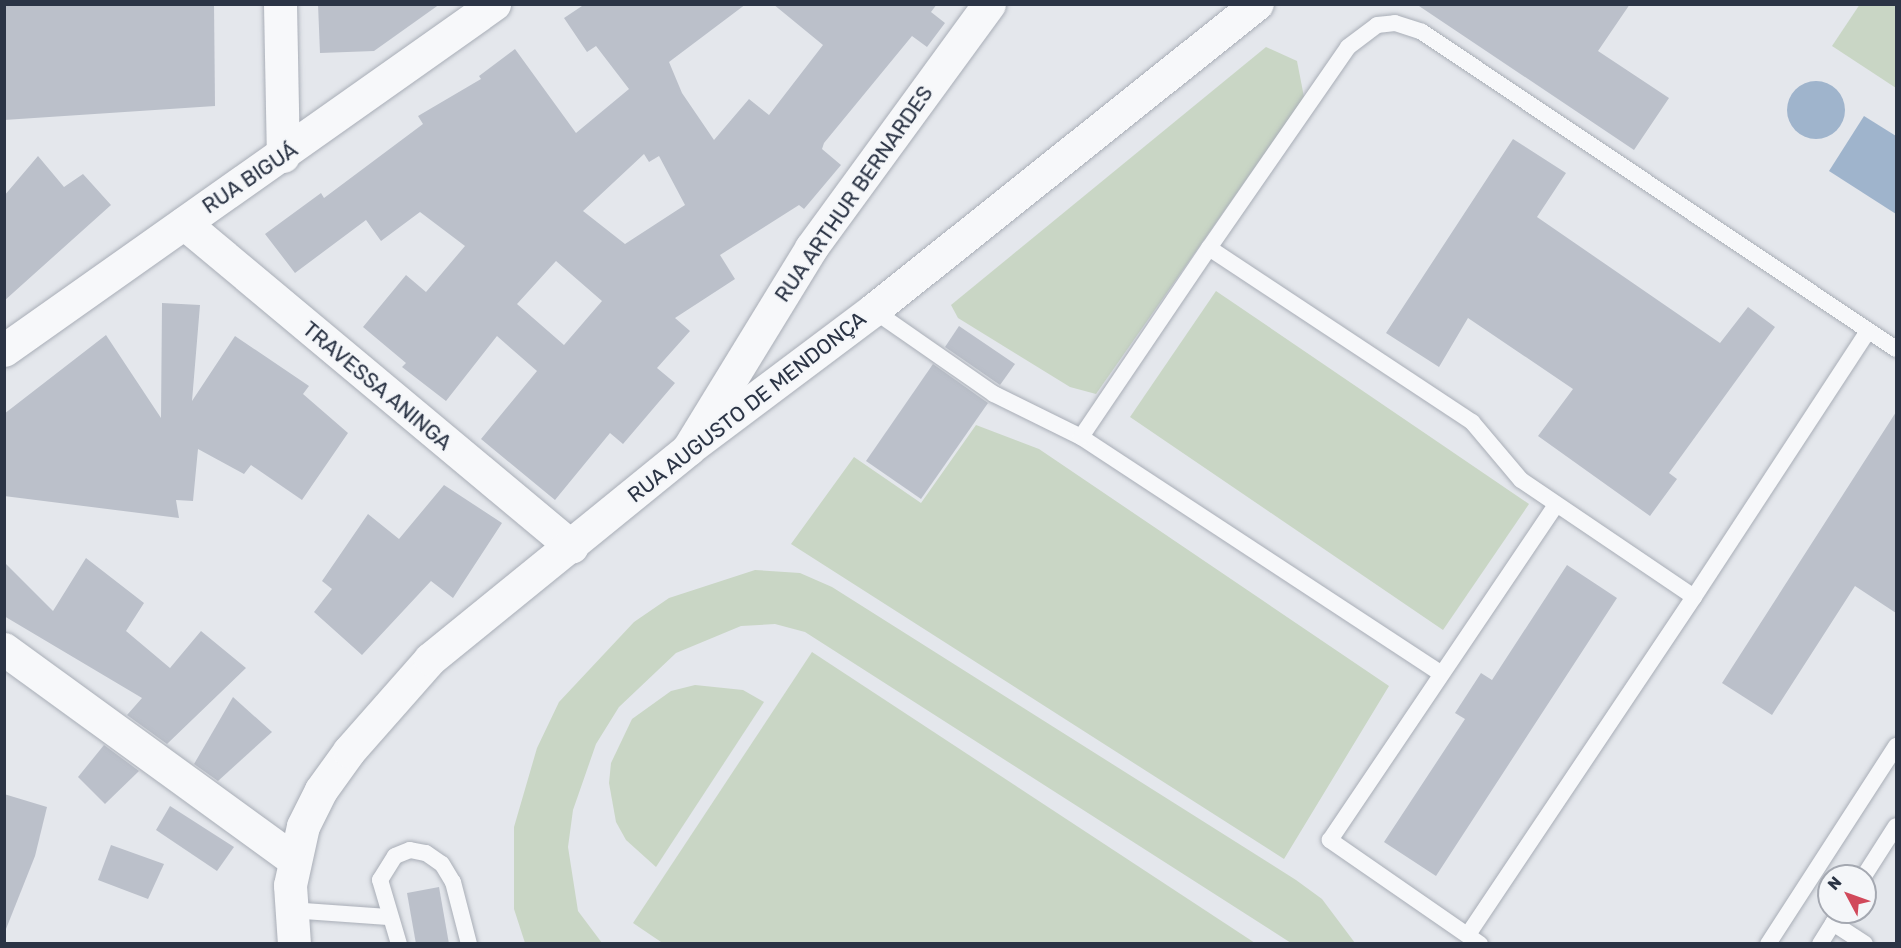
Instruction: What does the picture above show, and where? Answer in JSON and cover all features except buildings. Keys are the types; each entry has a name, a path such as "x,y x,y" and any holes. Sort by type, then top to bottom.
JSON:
{"street":[{"path":"280,4 283,156"},
{"name":"RUA BIGUÁ","path":"4,350 283,156 494,4"},
{"name":"RUA ARTHUR BERNARDES","path":"688,449 811,249 989,4"},
{"name":"RUA AUGUSTO DE MENDONÇA","path":"294,944 290,910 293,859 321,790 385,705 430,659 572,547 688,449 873,310 1257,4"},
{"name":"TRAVESSA ANINGA","path":"184,223 572,547"},
{"path":"4,649 293,859"}],"lane":[{"path":"1081,437 1348,47 1369,29 1395,23 1422,32 1896,349"},
{"path":"1209,248 1472,422 1508,467 1556,505 1694,597"},
{"path":"873,310 994,394 1081,437 1440,673"},
{"path":"1556,505 1440,673 1330,840 1475,938 1868,331"},
{"path":"1768,944 1896,746"},
{"path":"1872,864 1896,826"},
{"path":"399,944 388,917 380,880 385,867 410,850 426,854 442,864 453,882 469,944"},
{"path":"290,910 388,917"},
{"path":"1820,944 1833,924"},
{"path":"1844,924 1865,944"}],"green space":[{"path":"1860,4 1896,5 1896,88 1832,46"},
{"path":"1266,47 1297,61 1304,97 1096,394 1070,387 958,318 951,305"},
{"path":"1216,291 1529,504 1443,630 1130,417"},
{"path":"976,425 1039,449 1389,686 1284,859 791,544 854,457 921,503"},
{"path":"755,570 800,573 832,587 1296,880 1322,899 1355,943 1291,943 805,632 775,624 741,626 676,653 619,707 596,744 573,810 568,847 578,911 602,943 525,943 514,909 514,827 537,748 559,702 634,622 669,598"},
{"path":"812,652 1255,943 664,944 633,923"},
{"path":"695,685 743,690 764,702 656,867 626,840 616,822 609,783 611,763 632,719 671,691"}],"water":[{"path":"1816,81 1827,83 1840,94 1845,110 1843,121 1832,134 1816,139 1805,137 1792,126 1787,110 1789,99 1800,86"},
{"path":"1864,116 1896,136 1896,214 1829,171"}]}
